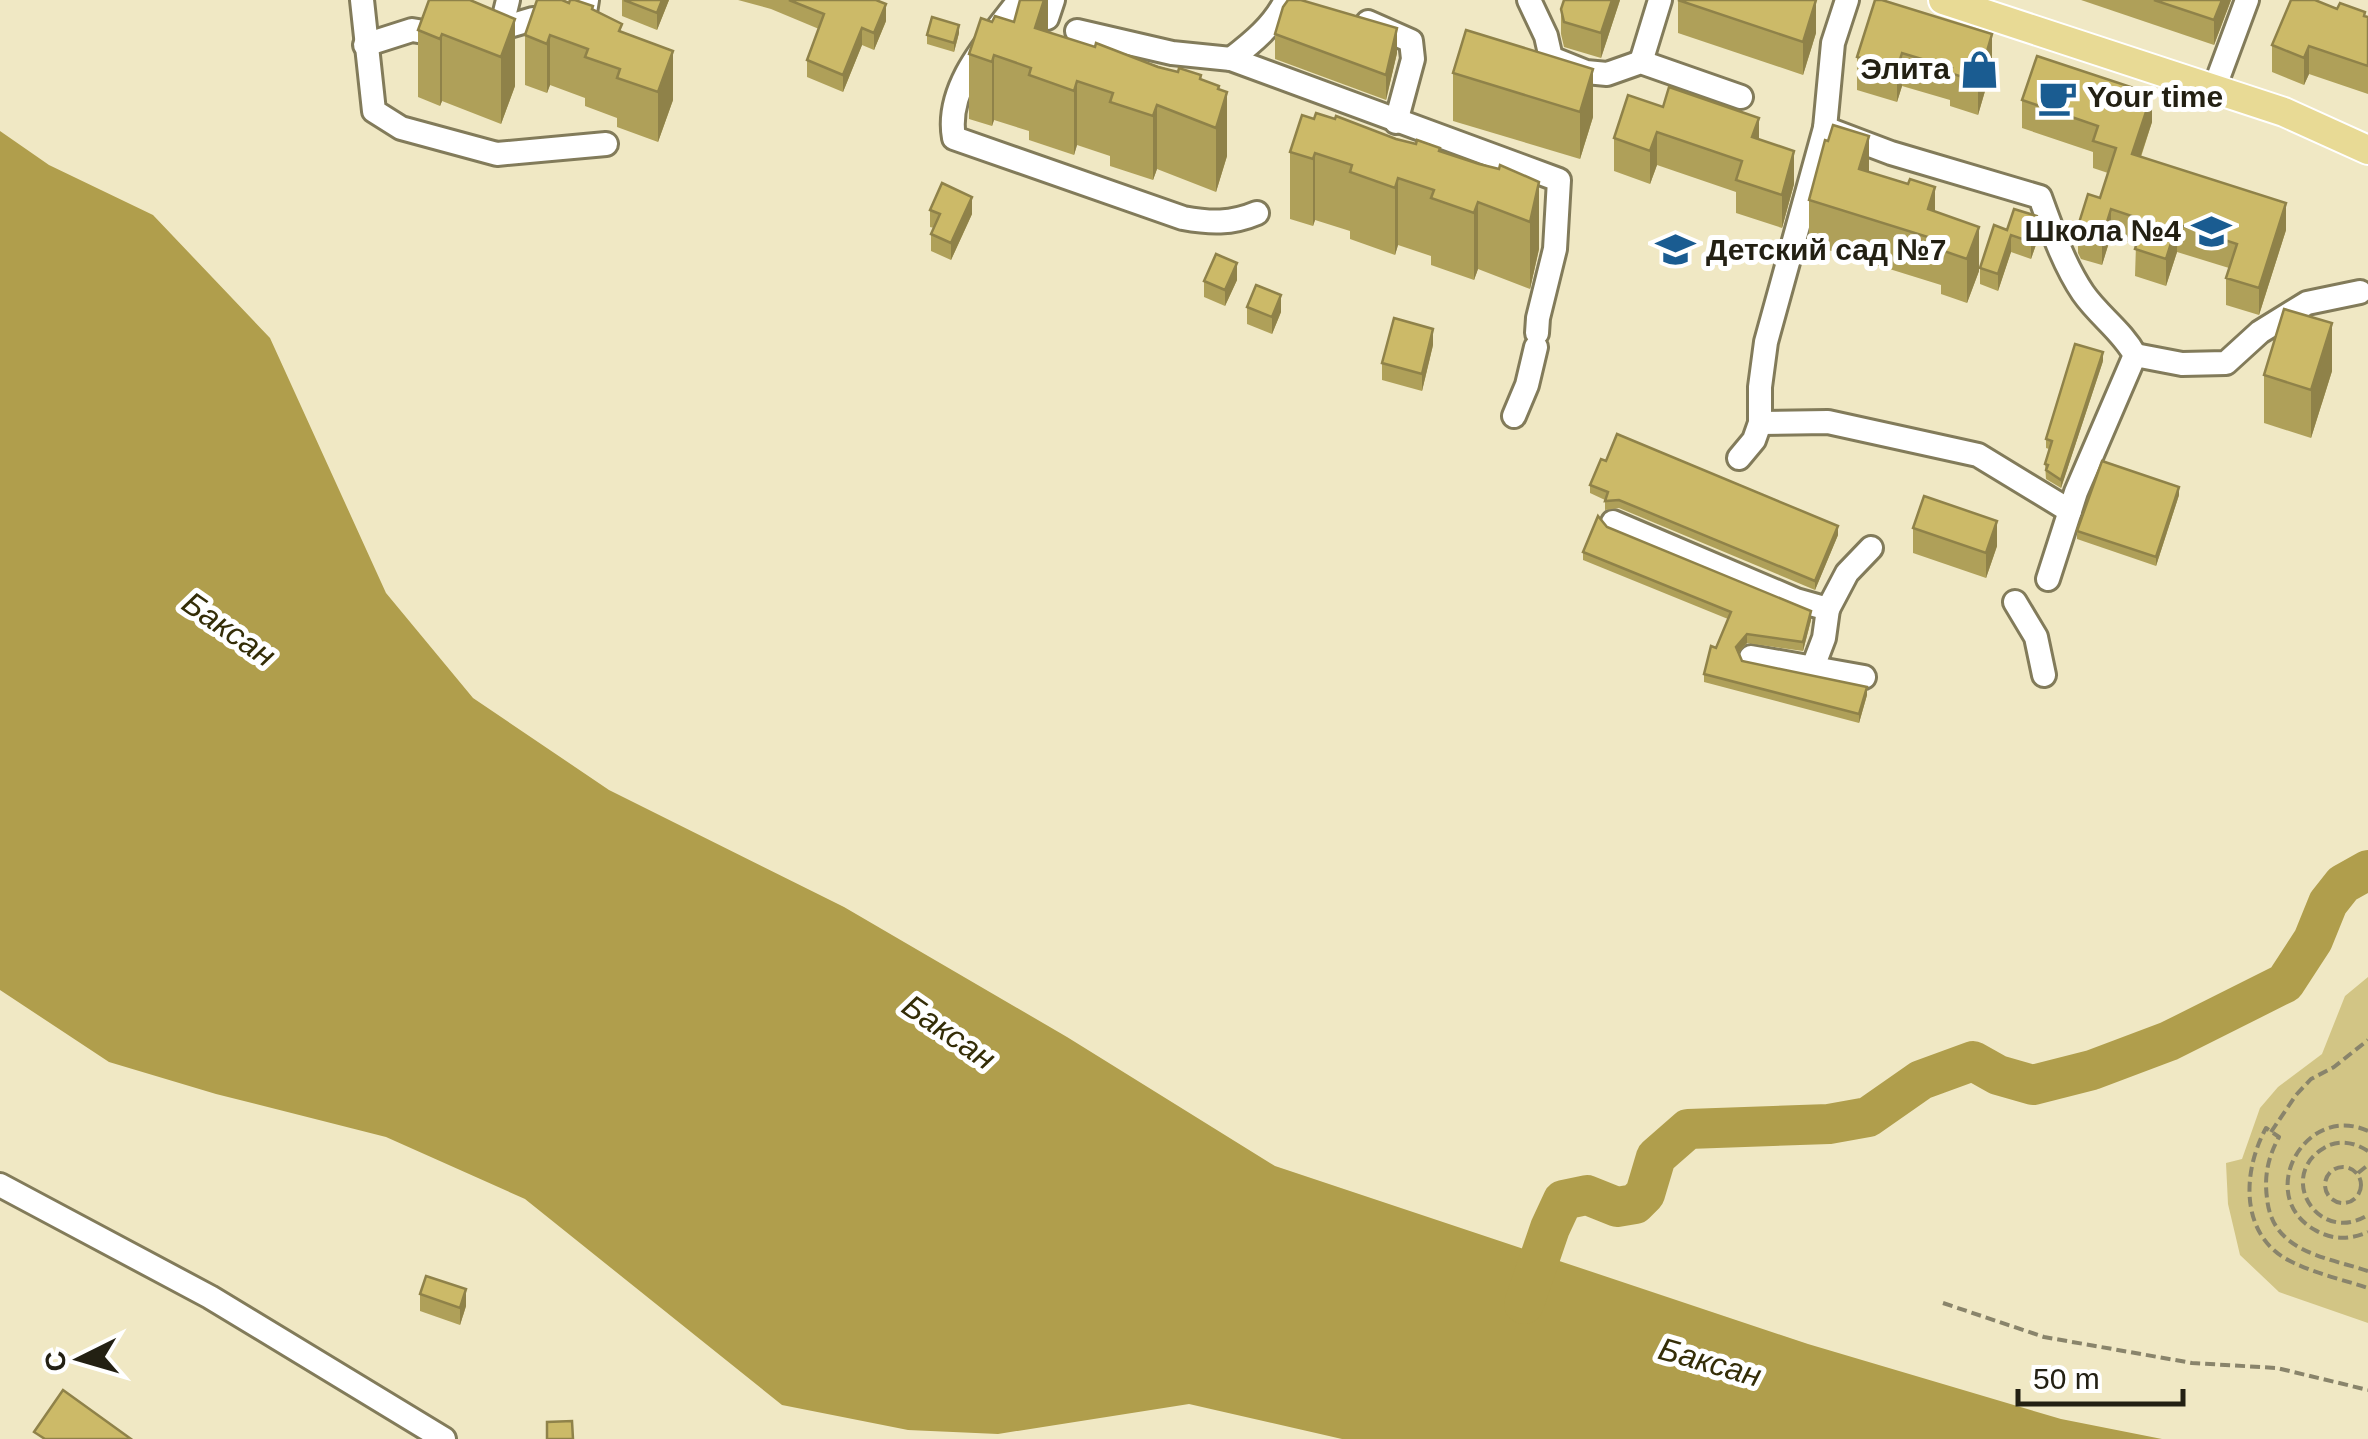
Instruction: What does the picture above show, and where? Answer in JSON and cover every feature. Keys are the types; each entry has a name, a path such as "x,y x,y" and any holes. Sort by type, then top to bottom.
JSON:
{"main road":[{"path":"1942,0 2312,123 2368,150"}],"street":[{"path":"362,0 374,112 401,128 497,154 606,144"},
{"path":"501,29 508,0"},
{"path":"365,45 412,30 461,38 533,19 591,27 586,0"},
{"path":"1231,59 1253,42 1286,0"},
{"path":"1529,0 1546,36 1550,58 1586,72 1607,74 1641,62 1741,97"},
{"path":"1641,62 1660,0"},
{"path":"1739,458 1754,440 1760,423 1766,342 1825,128 1833,43 1846,0"},
{"path":"2214,89 2247,0"},
{"path":"1014,7 968,70 952,122 954,138 1183,218 1212,223 1238,221 1256,213"},
{"path":"1349,16 1384,26 1412,40 1413,59 1396,122"},
{"path":"1077,32 1172,54 1231,59 1560,180 1555,248 1538,318 1537,340 1514,416"},
{"path":"1825,128 1891,153 2040,198 2084,295 2126,338 2135,355"},
{"path":"2135,355 2182,364 2226,363 2260,332 2306,303 2360,292"},
{"path":"2048,579 2070,511 2135,355"},
{"path":"1760,423 1828,422 1978,454 2070,511"},
{"path":"1613,522 1796,600 1828,609"},
{"path":"1813,666 1824,638 1828,609 1847,573 1871,548"},
{"path":"2015,602 2036,637 2044,675"},
{"path":"1751,657 1864,677"},
{"path":"0,1185 210,1297 444,1439"}],"path":[{"path":"2272,1132 2311,1079 2334,1067 2368,1040"},
{"path":"2368,1131 2348,1125 2320,1130 2298,1148 2288,1168 2288,1189 2295,1210 2309,1226 2328,1236 2350,1238 2368,1232"},
{"path":"2368,1271 2298,1248 2270,1220 2266,1175 2278,1137 2266,1128 2254,1150 2248,1196 2255,1224 2268,1247 2292,1263 2368,1288"},
{"path":"2368,1150 2339,1142 2329,1145 2312,1157 2304,1171 2303,1188 2318,1214 2333,1222 2350,1223 2368,1215"},
{"path":"2298,1148 2312,1157"},
{"path":"2358,1174 2368,1165"},
{"path":"2338,1167 2358,1174 2365,1189 2354,1200 2340,1204 2333,1201 2325,1189 2327,1175 2338,1167"},
{"path":"2249,1174 2266,1175"},
{"path":"2288,1189 2303,1188"},
{"path":"2309,1226 2318,1214"},
{"path":"2255,1224 2270,1220"},
{"path":"2350,1223 2350,1238"},
{"path":"2292,1263 2298,1248"},
{"path":"2335,1277 2340,1262"},
{"path":"1943,1303 2044,1338 2192,1363 2277,1368 2368,1390"}],"shaded area":[{"path":"2368,977 2368,1323 2279,1292 2240,1255 2228,1204 2226,1163 2242,1159 2260,1108 2278,1087 2322,1054 2345,996"}],"water":[{"name":"Баксан","path":"0,131 49,165 153,215 270,338 386,593 473,698 609,790 844,907 1067,1037 1275,1166 1808,1344 2061,1419 2162,1439 1342,1439 1189,1404 998,1434 908,1430 782,1405 525,1199 386,1137 109,1062 0,990"}],"building":[{"path":"429,0 470,0 515,19 501,57 442,34 440,39 418,30"},
{"path":"537,0 575,0 593,6 592,9 622,24 619,31 673,51 658,92 617,78 620,69 585,57 588,49 550,35 547,44 525,35"},
{"path":"624,0 662,0 657,13"},
{"path":"789,0 876,0 886,4 874,33 862,28 843,75 807,60 824,14"},
{"path":"1020,0 1044,0 1035,28 1095,47 1096,43 1158,67 1178,72 1179,68 1219,86 1227,92 1216,128 1157,105 1153,116 1110,102 1113,93 1077,81 1074,91 1029,75 1031,68 994,55 992,62 969,54 981,18 992,22 995,16 1014,22"},
{"path":"1288,0 1301,0 1397,28 1386,75 1275,34"},
{"path":"1564,0 1612,0 1601,33 1564,22"},
{"path":"1678,0 1816,0 1803,42"},
{"path":"1875,0 1992,34 1978,82 1950,73 1952,68 1902,53 1897,69 1857,57"},
{"path":"2154,0 2222,0 2214,20"},
{"path":"2291,0 2315,0 2337,9 2340,3 2365,12 2368,66 2309,46 2304,58 2272,45"},
{"path":"932,17 959,25 954,43 927,35"},
{"path":"1466,30 1593,69 1580,112 1453,73"},
{"path":"2037,56 2152,94 2132,154 2286,203 2259,288 2226,278 2237,244 2177,224 2166,259 2135,249 2144,220 2111,209 2102,238 2081,231 2078,226 2088,194 2100,198 2116,148 2093,141 2098,126 2022,100"},
{"path":"1669,87 1759,118 1752,137 1794,151 1782,195 1736,180 1742,161 1657,132 1650,151 1614,138 1628,95 1663,107"},
{"path":"1316,113 1335,119 1336,116 1396,139 1416,144 1417,140 1479,164 1499,169 1500,165 1539,182 1530,222 1478,202 1474,213 1431,198 1434,190 1398,178 1395,188 1350,172 1352,165 1315,153 1313,159 1290,152 1302,115 1314,119"},
{"path":"1833,125 1869,136 1859,169 1908,184 1910,179 1935,187 1928,209 1979,227 1967,259 1941,250 1944,242 1809,200 1825,140 1828,141"},
{"path":"942,183 972,197 951,243 931,234 940,214 930,210"},
{"path":"2014,209 2037,216 2031,242 2011,235 1998,274 1980,268 1994,225 2007,230"},
{"path":"1216,254 1237,263 1225,290 1204,281"},
{"path":"1256,285 1281,295 1272,317 1247,307"},
{"path":"2284,309 2332,323 2311,390 2264,375"},
{"path":"1394,318 1433,329 1422,374 1382,363"},
{"path":"2075,344 2103,352 2061,480 2046,470 2052,441 2046,439"},
{"path":"1617,434 1838,526 1815,581 1619,500 1605,501 1608,492 1590,485"},
{"path":"2102,461 2179,487 2156,557 2077,531"},
{"path":"1924,496 1997,521 1986,553 1913,528"},
{"path":"1598,516 1607,527 1811,611 1803,642 1747,634 1736,647 1742,661 1867,687 1859,714 1704,674 1711,646 1716,648 1731,612 1583,552"},
{"path":"426,1276 466,1289 460,1308 420,1294"},
{"path":"63,1390 131,1439 45,1439 34,1432"},
{"path":"572,1421 573,1439 547,1439 547,1422"}],"waterway":[{"path":"1524,1304 1563,1200 1587,1195 1617,1207 1635,1204 1645,1194 1656,1157 1688,1129 1829,1124 1868,1117 1921,1080 1973,1061 1998,1075 2033,1085 2092,1070 2169,1041 2285,983 2313,940 2328,903 2343,884 2368,870"}],"place":[{"name":"Элита","path":"1980,69"},
{"name":"Your time","path":"2057,97"},
{"name":"Школа №4","path":"2211,231"},
{"name":"Детский сад №7","path":"1676,250"}]}
